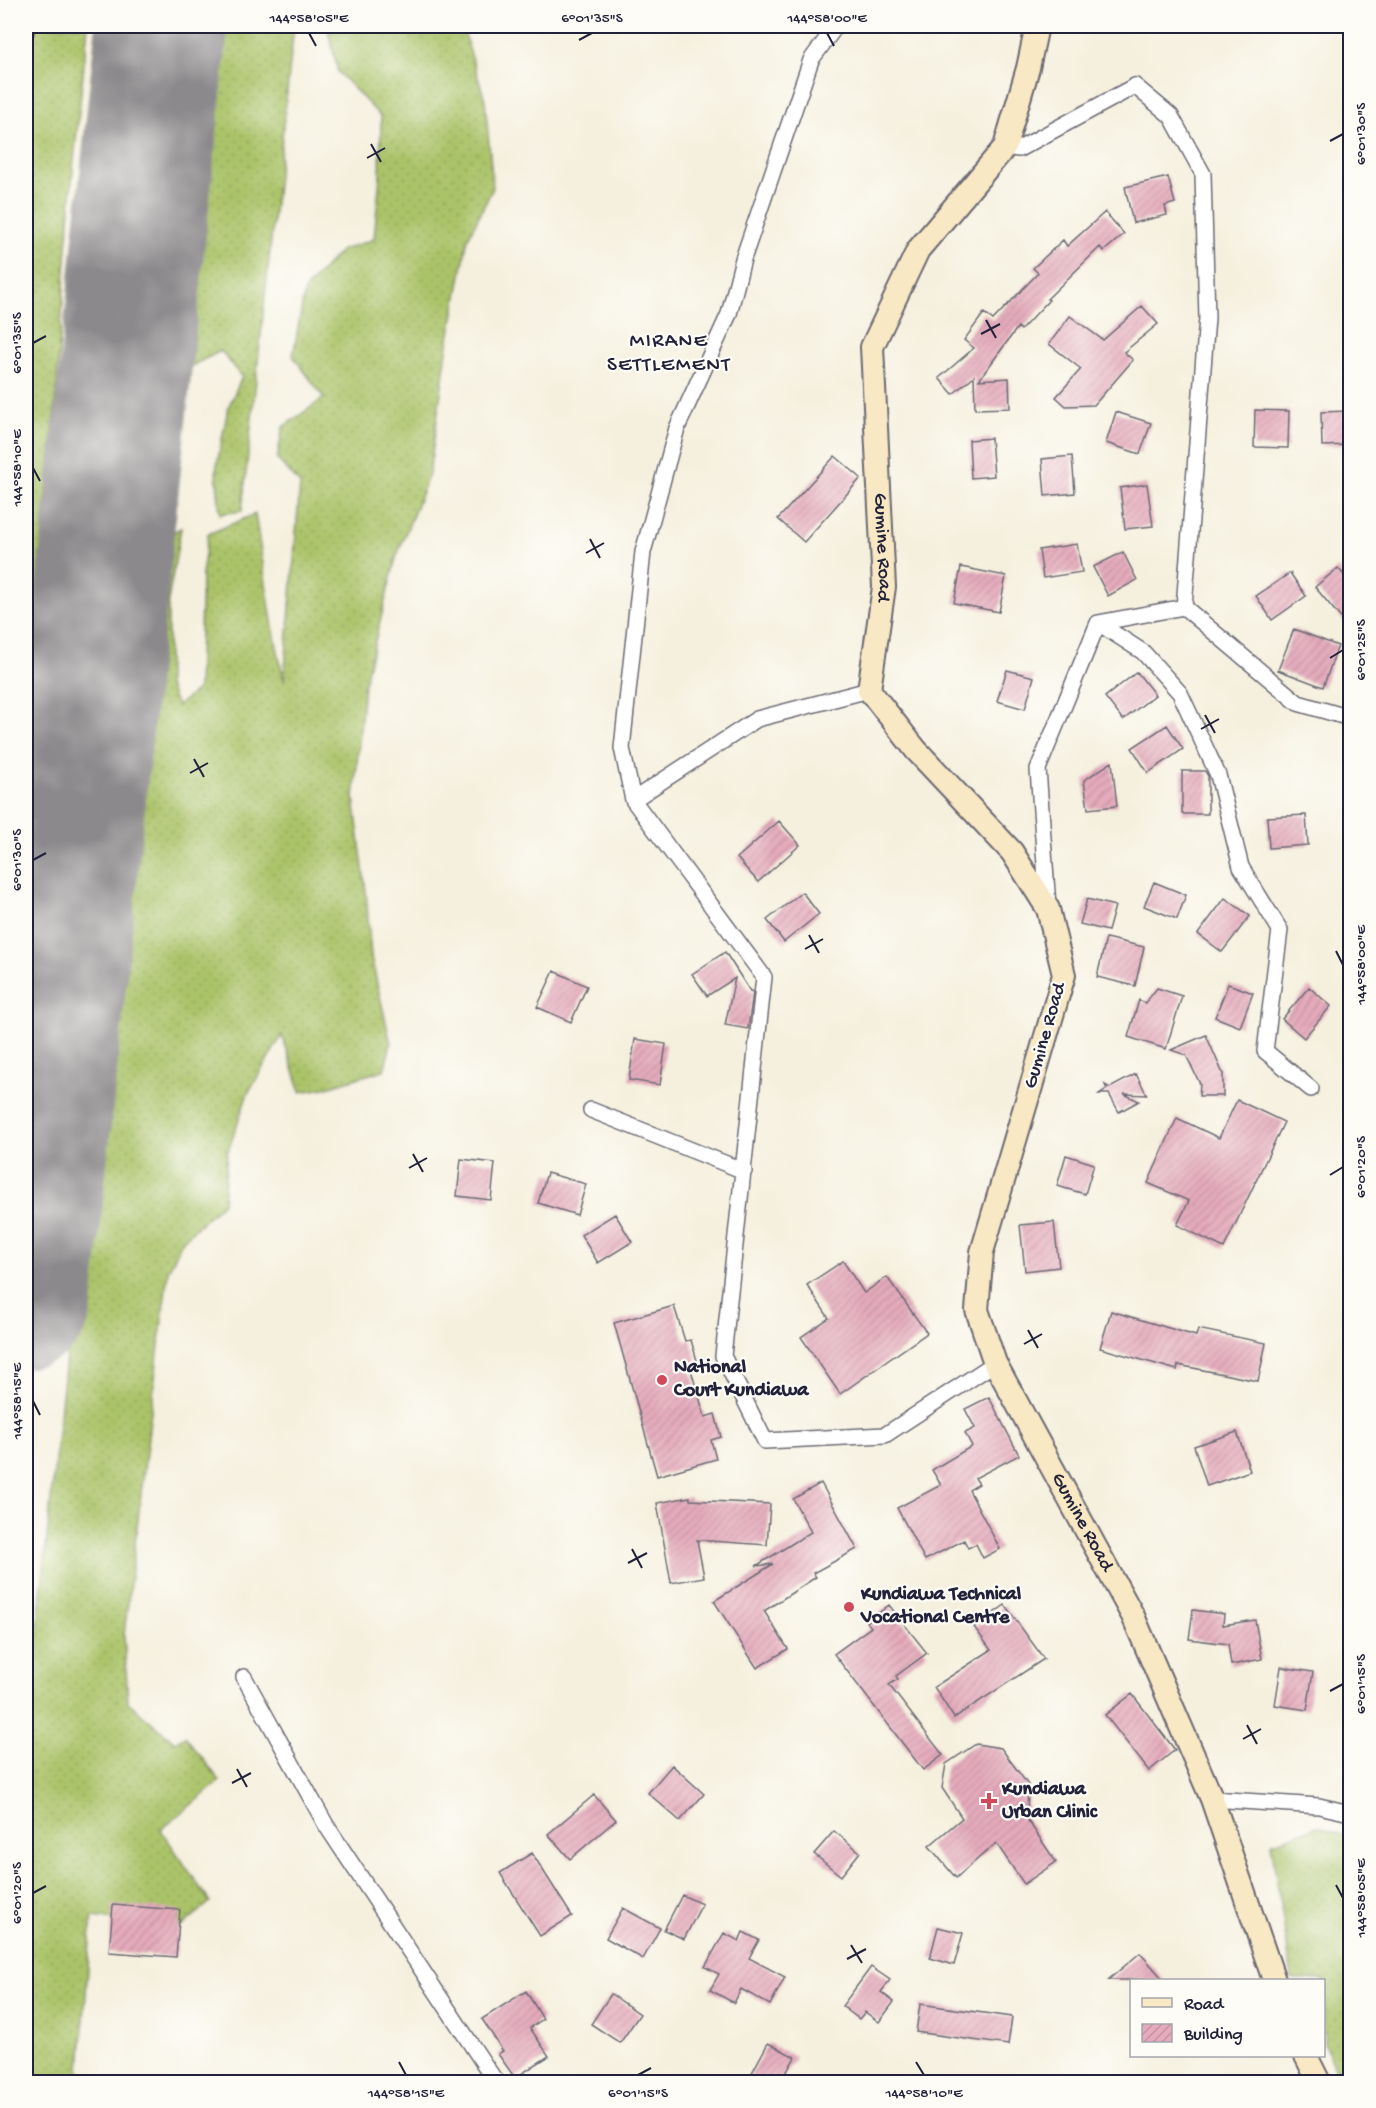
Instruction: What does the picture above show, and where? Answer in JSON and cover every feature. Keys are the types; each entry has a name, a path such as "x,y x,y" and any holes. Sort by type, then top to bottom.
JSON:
{"main road":[{"name":"Gumine Road","path":"1037,26 1028,68 1005,147 918,250 872,347 884,587 869,690 916,750 1012,852 1048,909 1064,975 982,1252 977,1310 995,1363 1133,1616 1212,1799 1274,1979"},
{"path":"1307,2057 1319,2082"}],"street":[{"path":"26,26 26,32"},
{"path":"836,26 811,60 742,258 729,314 677,428 643,552 622,748 633,800 764,977 723,1356 765,1441 885,1435 995,1363"},
{"path":"1005,147 1019,149 1135,87 1171,116 1203,174 1207,318 1184,607"},
{"path":"1098,622 1184,607 1298,703 1350,718"},
{"path":"1048,909 1038,769 1098,622"},
{"path":"1098,622 1143,652 1180,693 1218,775 1241,867 1280,930 1265,1051 1311,1089"},
{"path":"633,800 757,720 869,690"},
{"path":"591,1110 744,1171"},
{"path":"243,1677 326,1825 496,2082"},
{"path":"1212,1799 1319,1806 1350,1813"}],"green space":[{"path":"36,26 88,26 73,169 46,522 26,682 26,122"},
{"path":"209,26 294,26 242,511 220,514 216,470 228,408 242,377 221,351 175,374"},
{"path":"327,26 462,26 485,100 493,188 468,238 448,344 429,474 396,558 364,685 354,798 366,891 371,957 391,1044 384,1070 324,1088 301,1092 282,1035 248,1093 227,1154 223,1203 183,1240 168,1271 124,1635 128,1702 175,1742 185,1736 220,1781 161,1830 210,1902 181,1927 92,1917 79,2082 26,2082 26,1736 152,544 181,528 168,601 168,685 177,706 198,689 202,574 208,534 255,514 284,681 300,484 277,459 283,427 324,398 293,356 305,289 340,251 374,239 380,176 381,117 338,72"},
{"path":"1318,1826 1350,1838 1350,2082 1342,2082 1325,2046 1325,1979 1292,1978 1271,1843"}],"building":[{"path":"1168,177 1175,203 1165,206 1167,215 1133,223 1125,187"},
{"path":"1105,212 1124,234 1104,251 1100,247 1047,299 1049,300 1021,330 1018,327 979,380 1009,378 1010,408 975,409 974,376 953,394 939,378 974,348 964,340 984,313 993,320 1038,273 1033,268 1063,240 1067,246"},
{"path":"1142,306 1158,324 1124,352 1133,360 1094,405 1066,406 1056,397 1081,369 1049,344 1070,316 1103,340"},
{"path":"1255,410 1289,411 1288,448 1254,447"},
{"path":"1350,411 1350,445 1322,446 1321,412"},
{"path":"1116,412 1151,423 1140,454 1106,443"},
{"path":"991,438 994,476 971,478 969,440"},
{"path":"835,456 861,478 804,542 778,519"},
{"path":"1072,456 1075,493 1045,496 1042,459"},
{"path":"1147,484 1153,526 1125,529 1120,488"},
{"path":"1077,544 1082,572 1043,578 1039,550"},
{"path":"1123,552 1137,580 1108,596 1093,567"},
{"path":"961,567 1006,576 999,612 954,603"},
{"path":"1338,568 1350,582 1350,629 1315,587"},
{"path":"1290,573 1306,596 1272,620 1256,596"},
{"path":"1294,629 1338,646 1323,687 1278,670"},
{"path":"1007,670 1034,677 1025,709 997,701"},
{"path":"1137,672 1155,695 1123,720 1105,697"},
{"path":"1167,725 1183,749 1148,773 1132,748"},
{"path":"1112,762 1117,806 1088,809 1084,780"},
{"path":"1182,771 1205,771 1208,776 1208,814 1182,814"},
{"path":"1306,815 1308,845 1269,848 1267,817"},
{"path":"779,821 800,845 758,882 737,858"},
{"path":"1154,882 1186,895 1177,919 1144,906"},
{"path":"802,892 819,914 784,942 767,920"},
{"path":"1225,898 1250,916 1222,952 1198,934"},
{"path":"1087,899 1115,906 1108,931 1080,924"},
{"path":"1106,938 1144,947 1135,986 1097,977"},
{"path":"725,952 750,991 753,992 748,1029 725,1025 735,978 707,996 692,974"},
{"path":"554,971 587,986 571,1022 537,1007"},
{"path":"1228,984 1253,993 1240,1027 1215,1017"},
{"path":"1309,987 1331,1006 1304,1038 1282,1019"},
{"path":"1157,988 1182,996 1166,1049 1128,1037 1139,1000 1145,1003"},
{"path":"1206,1035 1223,1074 1223,1096 1199,1096 1200,1084 1186,1055 1171,1050"},
{"path":"635,1039 666,1044 660,1085 629,1080"},
{"path":"1136,1074 1147,1095 1124,1094 1139,1101 1119,1112 1109,1094 1099,1094 1107,1089 1105,1085 1110,1088"},
{"path":"1237,1100 1284,1122 1224,1248 1177,1225 1189,1201 1148,1183 1177,1118 1219,1138"},
{"path":"1066,1155 1094,1164 1085,1194 1057,1186"},
{"path":"461,1159 495,1163 491,1200 457,1196"},
{"path":"547,1173 586,1184 577,1215 538,1203"},
{"path":"615,1214 632,1242 598,1263 581,1235"},
{"path":"1054,1222 1059,1267 1025,1271 1020,1225"},
{"path":"843,1261 864,1293 887,1277 927,1333 840,1394 801,1337 829,1318 807,1285"},
{"name":"National Court Kundiawa","path":"674,1306 685,1341 691,1340 698,1364 690,1367 705,1417 715,1414 721,1437 711,1440 716,1459 657,1476 614,1323"},
{"path":"1111,1311 1196,1336 1198,1329 1266,1343 1258,1381 1178,1365 1177,1370 1100,1348"},
{"path":"989,1397 1019,1455 975,1478 979,1484 969,1490 1000,1549 983,1558 976,1544 968,1548 964,1540 925,1560 897,1508 941,1485 932,1470 972,1446 965,1433 975,1428 965,1409"},
{"path":"1237,1432 1250,1471 1207,1486 1194,1446"},
{"path":"821,1483 857,1549 813,1573 816,1577 764,1611 788,1649 757,1668 714,1601 773,1564 756,1566 811,1532 793,1499"},
{"path":"690,1497 690,1500 770,1504 767,1545 697,1540 704,1577 671,1583 657,1503"},
{"path":"889,1605 927,1653 896,1676 898,1679 889,1685 943,1755 923,1770 834,1654 871,1627 867,1622"},
{"path":"1005,1605 1044,1659 954,1718 934,1687 991,1650 974,1627"},
{"path":"1193,1610 1224,1614 1223,1625 1255,1620 1262,1659 1231,1665 1228,1644 1189,1639"},
{"path":"1281,1667 1313,1672 1307,1710 1275,1705"},
{"path":"1132,1694 1175,1750 1149,1771 1105,1715"},
{"path":"976,1744 1001,1748 1028,1785 1027,1819 1056,1862 1024,1884 996,1843 956,1878 929,1846 962,1818 942,1788 946,1764"},
{"path":"672,1765 704,1794 680,1821 648,1793"},
{"path":"594,1795 616,1820 570,1859 548,1834"},
{"path":"834,1831 860,1852 841,1876 814,1854"},
{"path":"532,1853 572,1916 540,1936 500,1873"},
{"path":"682,1895 702,1904 684,1939 664,1930"},
{"path":"113,1905 180,1910 176,1957 109,1952"},
{"path":"623,1908 660,1928 643,1959 606,1938"},
{"path":"938,1927 963,1933 954,1965 930,1958"},
{"path":"743,1932 759,1940 749,1958 785,1977 770,2005 741,1989 734,2003 710,1990 719,1974 705,1967 724,1933 739,1941"},
{"path":"1140,1953 1163,1979 1130,1979 1108,1980"},
{"path":"871,1967 890,1980 881,1992 894,2002 879,2022 865,2012 859,2019 842,2006"},
{"path":"526,1991 543,2019 530,2028 549,2056 515,2078 498,2054 503,2051 482,2019"},
{"path":"611,1994 640,2014 620,2043 591,2024"},
{"path":"920,2004 1012,2017 1008,2045 916,2032"},
{"path":"768,2043 795,2057 781,2082 747,2082"}],"runway":[{"path":"26,1302 162,26"}],"place":[{"name":"National Court Kundiawa","path":"662,1380"},
{"name":"Kundiawa Technical Vocational Centre","path":"849,1607"},
{"name":"Kundiawa Urban Clinic","path":"989,1801"}],"district":[{"name":"MIRANE SETTLEMENT","path":"669,354"}]}
